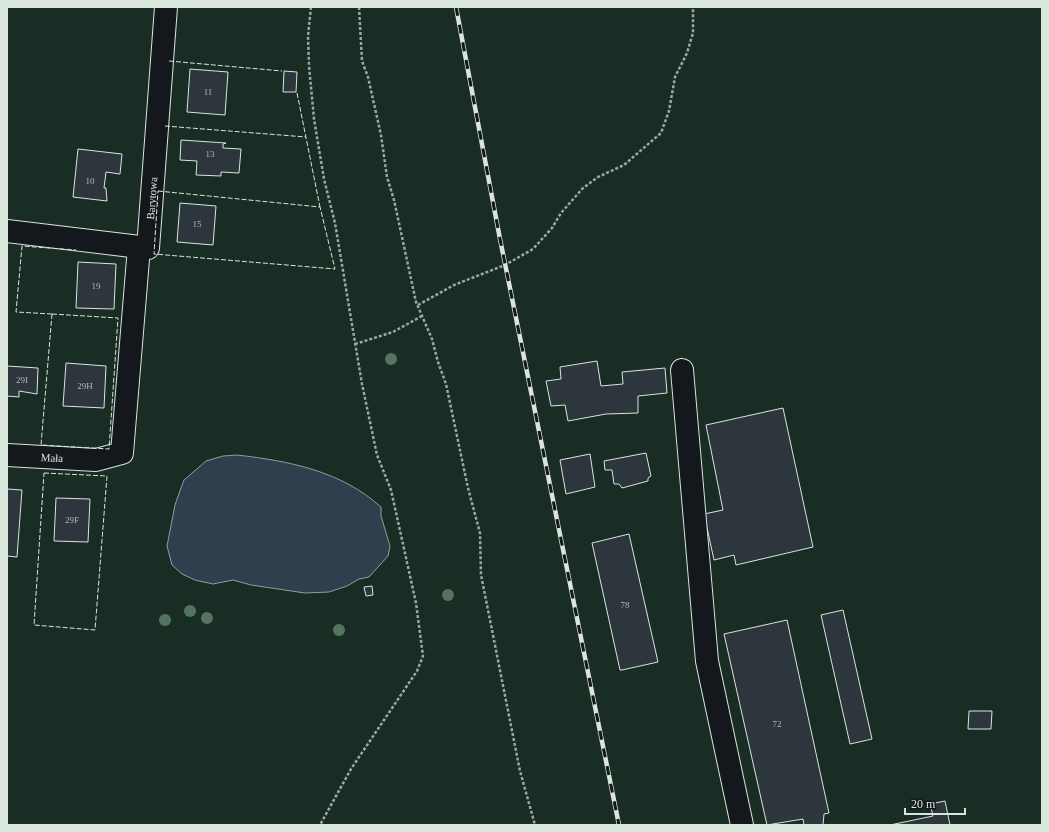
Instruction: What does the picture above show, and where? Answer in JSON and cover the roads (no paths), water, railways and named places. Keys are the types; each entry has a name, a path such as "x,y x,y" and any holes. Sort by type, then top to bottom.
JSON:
{"street":[{"name":"Barytowa","path":"139,247 148,248 166,7"},
{"path":"7,231 139,247"},
{"name":"Mała","path":"7,455 96,460 122,453 139,247"},
{"path":"682,370 707,661 742,825"}],"water":[{"path":"237,455 256,457 314,470 332,476 365,495 381,507 381,516 390,546 388,556 369,577 359,579 347,586 329,592 305,593 251,585 233,580 213,584 195,580 182,574 172,565 167,546 175,505 184,480 206,461 223,456"}],"railway":[{"path":"456,7 500,239 619,825"}]}
